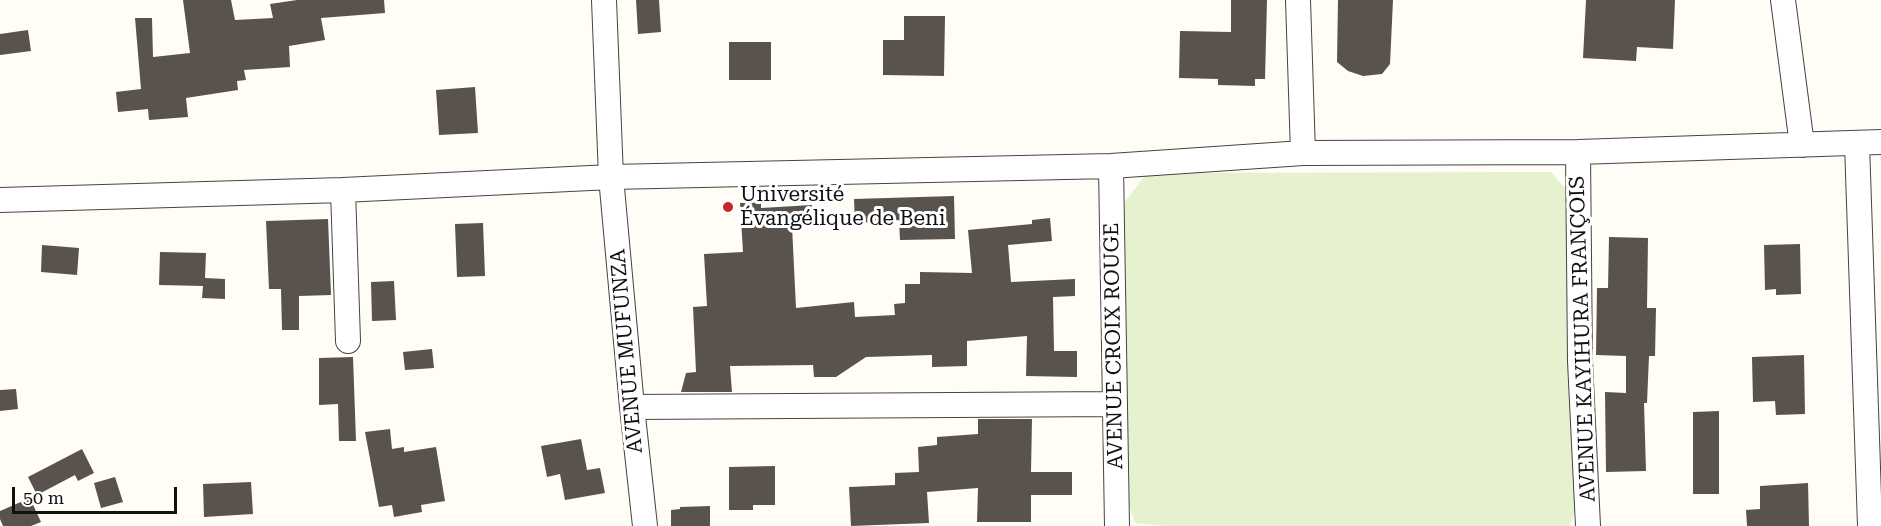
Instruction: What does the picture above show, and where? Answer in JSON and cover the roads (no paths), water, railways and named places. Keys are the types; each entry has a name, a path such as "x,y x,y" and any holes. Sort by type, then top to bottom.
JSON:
{"street":[{"name":"AVENUE MUFUNZA","path":"604,0 611,177 645,526"},
{"path":"1298,0 1303,153"},
{"path":"1783,0 1802,145"},
{"path":"0,200 343,190 611,177 1111,166 1303,153 1578,152 1881,142"},
{"path":"1857,144 1870,526"},
{"name":"AVENUE KAYIHURA FRANÇOIS","path":"1578,152 1580,361 1588,526"},
{"name":"AVENUE CROIX ROUGE","path":"1111,166 1117,526"},
{"path":"343,190 348,341"},
{"path":"632,407 1114,404"}],"place":[{"name":"Université Évangélique de Beni","path":"728,207"}]}
